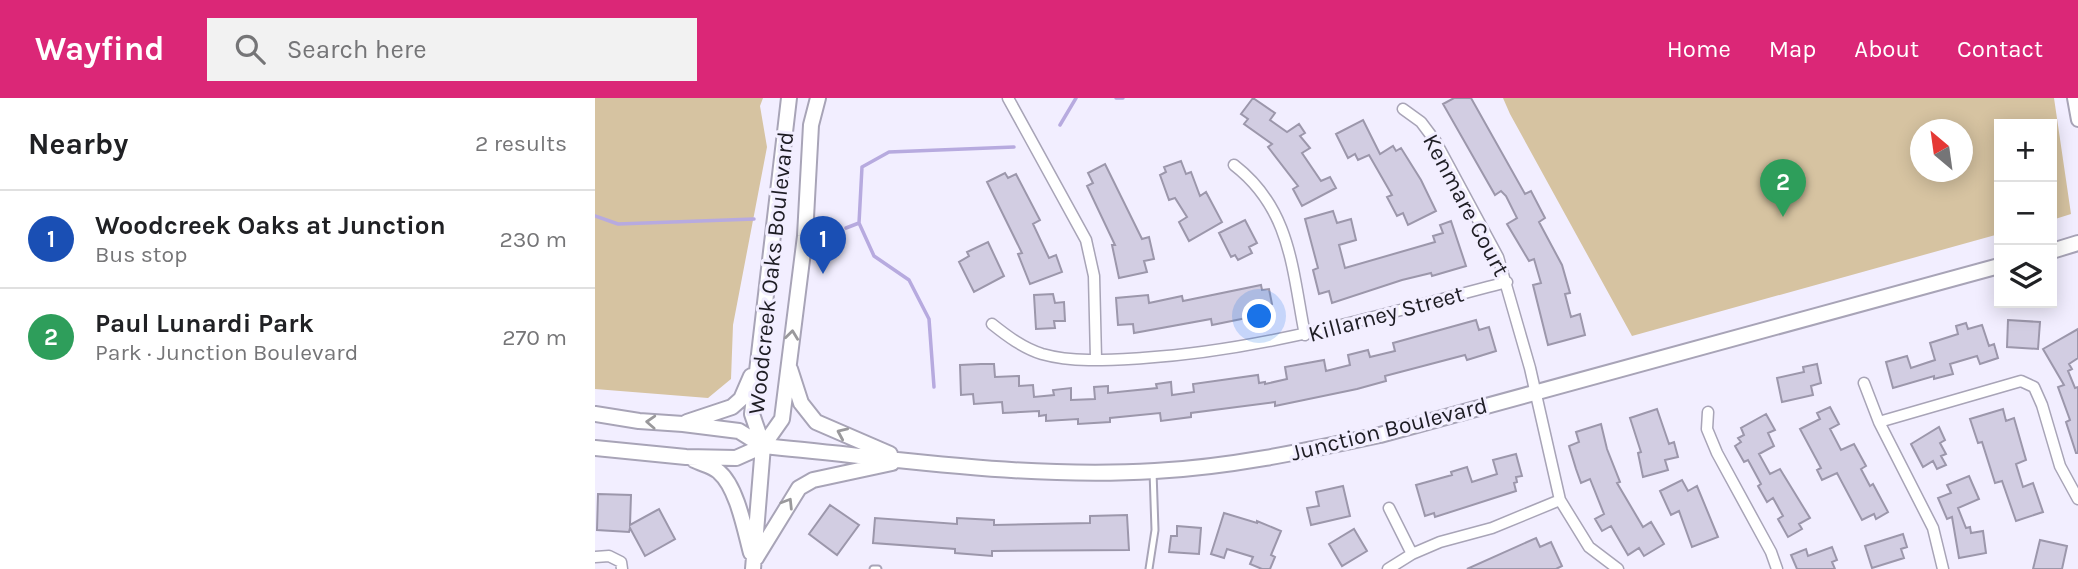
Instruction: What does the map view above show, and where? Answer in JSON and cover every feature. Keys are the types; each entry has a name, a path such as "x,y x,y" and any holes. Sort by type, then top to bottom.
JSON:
{"main road":[{"name":"Woodcreek Oaks Boulevard","path":"754,566 763,446 752,414 789,98"},
{"name":"Woodcreek Oaks Boulevard","path":"763,446 782,419 804,236 811,125 818,98"},
{"path":"2057,249 2078,243"},
{"name":"Junction Boulevard","path":"595,414 739,431 763,446 904,461 1035,472 1205,468 1380,435 1994,267"},
{"path":"683,424 732,407 741,399 758,359"},
{"path":"788,363 801,403 816,422 904,461"},
{"name":"Junction Boulevard","path":"595,448 687,457 736,458 763,446"},
{"path":"687,457 718,471 725,478 732,490 754,566"},
{"path":"754,566 799,488 813,481 904,461"}],"street":[{"path":"1008,98 1086,240 1094,276 1096,359"},
{"path":"2074,98 2078,120"},
{"name":"Kenmare Court","path":"1403,109 1421,122 1436,142 1494,248 1507,282 1560,500 1589,547 1618,569"},
{"path":"1234,165 1260,188 1279,221 1305,335"},
{"name":"Killarney Street","path":"992,324 1017,342 1042,354 1073,359 1201,352 1305,335 1507,282"},
{"path":"1879,422 2021,381 2034,387 2060,466 2078,499"},
{"path":"1864,383 1879,422 1933,528 1943,569"},
{"path":"1708,412 1707,429 1717,453 1771,552 1777,569"},
{"path":"1388,569 1412,554 1440,542 1492,528 1560,500"},
{"path":"1389,508 1412,554"},
{"path":"595,557 609,556 621,566"}],"lane":[{"path":"1149,569 1155,530 1153,471"},
{"path":"873,569 878,569"}],"shaded area":[{"path":"595,98 763,98 760,106 767,147 733,325 731,379 708,398 595,389"},
{"path":"1503,98 2054,98 2071,214 2057,218 2057,119 1994,119 1994,235 1632,336"}],"building":[{"path":"1253,98 1275,113 1270,120 1287,132 1299,124 1305,133 1300,136 1310,148 1302,153 1321,181 1330,177 1336,188 1302,206 1293,189 1298,186 1268,147 1272,144 1244,124 1248,119 1241,114"},
{"path":"1454,98 1471,98 1525,194 1531,191 1545,218 1539,222 1562,265 1570,293 1565,294 1571,317 1580,314 1585,335 1548,345 1533,285 1541,283 1534,259 1529,261 1507,224 1517,218 1506,196 1501,191 1495,195 1443,104"},
{"path":"1363,120 1380,154 1393,146 1396,151 1401,148 1436,211 1408,225 1403,213 1397,216 1387,197 1392,195 1369,155 1358,160 1355,154 1348,158 1336,134"},
{"path":"1181,161 1186,174 1191,172 1200,196 1206,192 1222,222 1189,241 1179,222 1187,217 1175,198 1169,200 1160,175 1166,172 1164,167"},
{"path":"1105,164 1142,239 1149,237 1154,259 1144,261 1147,272 1119,278 1112,245 1115,245 1087,186 1093,183 1088,173"},
{"path":"1005,173 1008,178 1016,174 1040,220 1033,224 1049,258 1056,255 1062,272 1030,284 1018,254 1022,253 987,182"},
{"path":"1333,211 1337,223 1351,219 1356,240 1339,245 1345,268 1435,242 1433,236 1443,233 1440,225 1451,221 1466,266 1432,276 1431,273 1402,280 1332,303 1329,291 1319,294 1313,270 1318,268 1305,219"},
{"path":"1245,220 1257,243 1249,247 1252,253 1238,260 1235,255 1231,257 1219,233"},
{"path":"988,242 1004,276 974,292 959,262 969,256 967,252"},
{"path":"1261,285 1262,290 1269,289 1272,304 1264,306 1266,314 1212,325 1211,319 1134,333 1133,324 1118,325 1116,298 1148,295 1149,303 1182,296 1183,301"},
{"path":"1053,294 1055,303 1064,302 1065,321 1054,321 1055,328 1036,329 1034,295"},
{"path":"1476,320 1479,330 1489,327 1496,351 1467,360 1465,355 1385,376 1386,381 1357,389 1275,406 1275,402 1191,413 1191,417 1161,421 1160,413 1110,418 1110,422 1078,424 1078,419 1046,421 1046,415 1039,416 1039,411 1003,413 1002,402 974,404 973,394 961,395 960,365 981,364 994,364 995,377 1019,376 1019,386 1033,385 1034,397 1054,395 1053,390 1071,388 1071,400 1095,399 1094,387 1108,386 1108,393 1157,388 1156,384 1171,382 1172,395 1194,392 1193,384 1258,375 1259,383 1265,384 1287,379 1285,367 1324,360 1326,371 1350,365 1348,355 1368,350 1370,357 1395,351 1393,343"},
{"path":"2008,320 2040,322 2038,349 2007,347"},
{"path":"1966,323 1968,329 1982,325 1989,346 1994,344 1998,358 1980,364 1977,356 1950,364 1953,374 1934,379 1934,376 1893,388 1886,362 1907,356 1911,368 1935,360 1930,343 1958,334 1956,326"},
{"path":"2078,329 2078,358 2069,364 2072,369 2068,371 2075,388 2078,387 2076,453 2066,422 2070,420 2058,387 2064,385 2043,349"},
{"path":"1817,364 1821,383 1811,386 1813,395 1782,402 1777,378 1804,372 1803,367"},
{"path":"1830,407 1839,424 1830,429 1841,450 1854,444 1866,466 1861,469 1870,486 1873,484 1888,512 1876,519 1874,514 1862,520 1837,473 1822,480 1817,470 1821,468 1800,429 1820,419 1817,413"},
{"path":"1657,409 1669,444 1674,442 1678,457 1665,460 1668,470 1643,477 1638,453 1641,452 1630,418"},
{"path":"2003,409 2006,421 2014,418 2026,460 2016,464 2023,487 2033,483 2043,512 2016,521 2002,481 1995,483 1982,442 1978,443 1970,419"},
{"path":"1766,414 1775,430 1768,433 1774,446 1759,454 1770,474 1780,469 1810,518 1799,524 1802,529 1788,537 1778,519 1783,516 1773,498 1767,502 1748,460 1744,462 1735,446 1741,442 1738,438 1744,435 1741,428"},
{"path":"1601,424 1620,482 1617,483 1643,527 1651,522 1664,544 1644,556 1639,548 1628,555 1611,526 1602,531 1595,519 1604,514 1590,479 1581,483 1576,469 1569,446 1579,442 1576,432"},
{"path":"1939,427 1945,440 1940,443 1946,454 1941,456 1946,465 1937,469 1933,461 1923,467 1911,444"},
{"path":"1516,454 1522,476 1516,477 1516,491 1435,517 1434,513 1425,516 1416,485 1452,475 1451,472 1467,467 1472,482 1497,474 1493,460"},
{"path":"1969,476 1979,499 1958,508 1966,528 1970,527 1971,533 1983,531 1986,553 1959,558 1952,517 1947,519 1938,498 1951,493 1947,485"},
{"path":"1682,480 1688,491 1697,486 1718,537 1692,547 1679,511 1671,515 1660,491"},
{"path":"1343,486 1350,516 1311,525 1307,508 1319,506 1316,492"},
{"path":"598,494 631,495 630,525 659,509 675,539 645,556 630,528 629,532 597,530"},
{"path":"830,505 859,525 837,555 809,534"},
{"path":"1224,513 1257,521 1281,531 1271,555 1275,557 1270,569 1250,564 1253,557 1227,549 1224,558 1211,554"},
{"path":"1127,515 1129,550 992,551 992,556 955,553 955,549 873,543 875,518 957,524 957,518 994,520 994,525 1090,523 1090,516"},
{"path":"1177,526 1201,528 1199,554 1169,552 1171,536 1177,536"},
{"path":"1354,529 1367,551 1342,566 1329,544"},
{"path":"1903,534 1907,547 1901,549 1904,558 1872,568 1865,546"},
{"path":"1536,538 1540,547 1551,542 1562,566 1556,569 1467,569"},
{"path":"2040,540 2067,546 2062,569 2033,569"},
{"path":"1832,547 1837,560 1832,562 1835,569 1797,569 1791,555 1806,549 1808,556"}],"waterway":[{"path":"1060,125 1076,98"},
{"path":"1116,98 1123,98"},
{"path":"846,228 859,223 862,167 889,152 1014,147"},
{"path":"595,216 618,224 754,219"},
{"path":"859,223 874,256 909,280 929,319 934,387"}],"place":[{"name":"Paul Lunardi Park","path":"1783,217"},
{"name":"Woodcreek Oaks at Junction","path":"823,274"}]}
